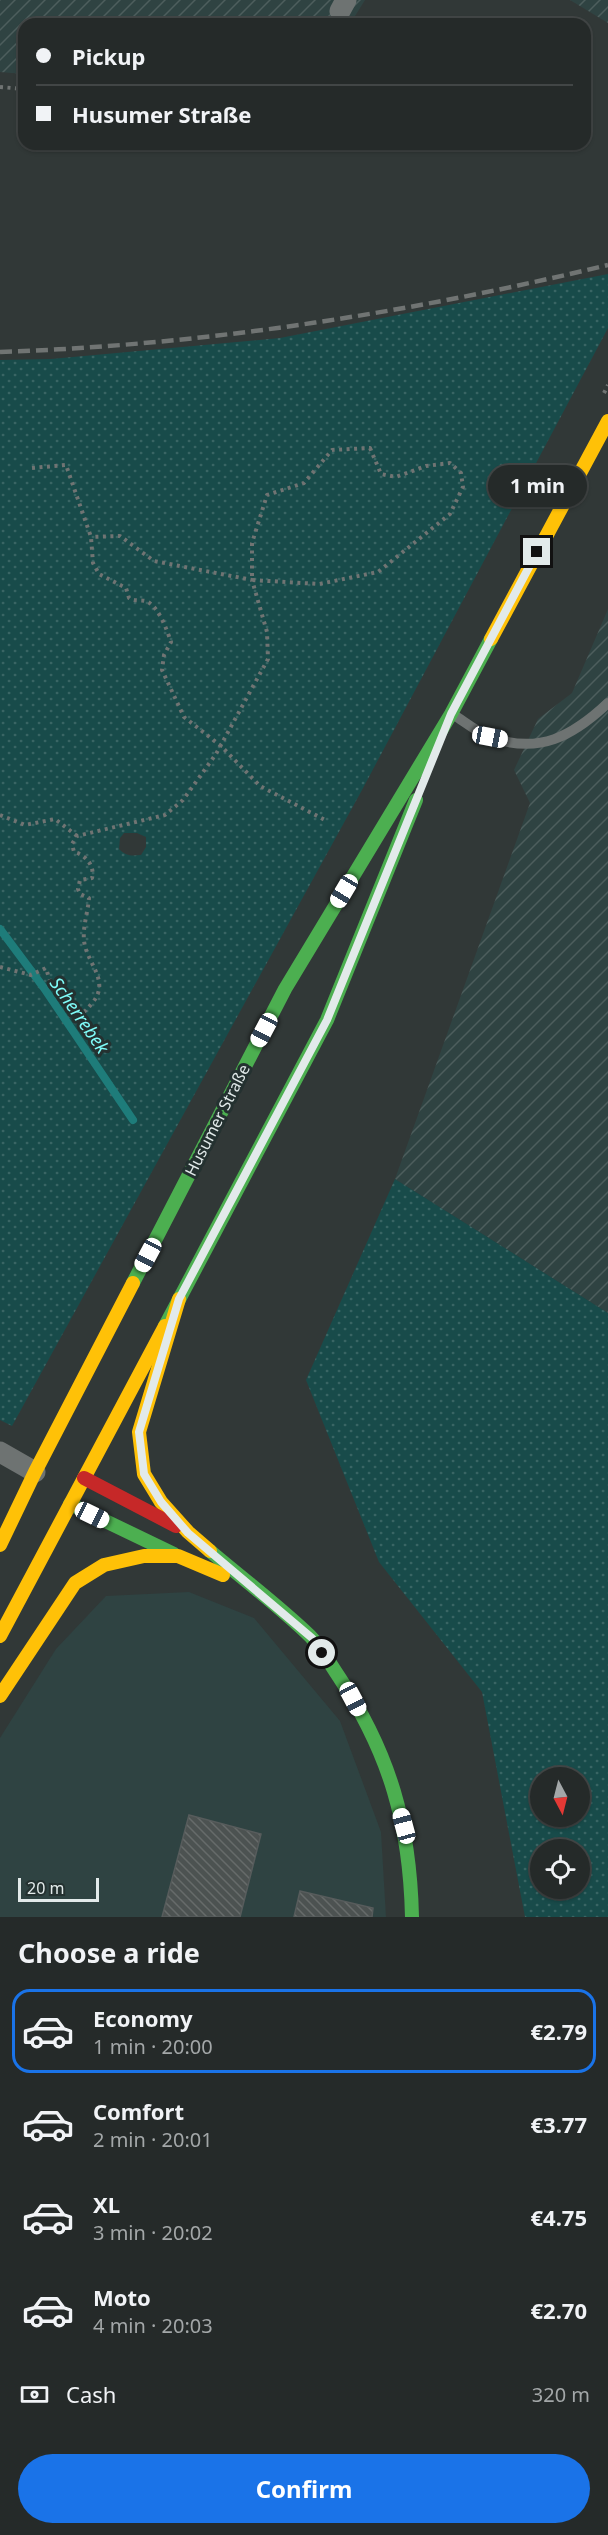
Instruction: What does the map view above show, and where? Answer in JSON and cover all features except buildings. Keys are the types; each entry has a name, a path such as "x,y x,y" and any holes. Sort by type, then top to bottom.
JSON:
{"main road":[{"name":"Husumer Straße","path":"0,1545 41,1475 285,989 451,714 608,421"},
{"name":"Husumer Straße","path":"0,1636 66,1500 84,1478 327,1020 451,714"},
{"path":"179,1299 139,1432 144,1474 161,1502 188,1533 312,1638 353,1699 375,1738 393,1786 404,1826 411,1872 412,1917"},
{"path":"64,1476 84,1478 188,1533"},
{"path":"66,1500 178,1556 262,1594"},
{"path":"0,1696 75,1583 104,1565 144,1556 178,1556"}],"street":[{"path":"0,1452 41,1475"}],"lane":[{"path":"451,714 490,737 526,744 544,743 563,737 587,723 608,704"}],"path":[{"path":"0,87 18,88"},
{"path":"0,968 31,975 46,968 53,991 78,1014 83,1013 97,997 99,975 84,945 89,898 80,894 78,889 80,880 92,878 94,872 90,863 81,854 74,852 72,846 77,836 165,814 183,800 221,746 268,659 267,632 252,580 252,543 267,495 304,483 332,450 370,448 381,474 396,477 426,466 450,463 461,473 463,487 450,514 378,572 319,584 252,580 154,561 120,536 91,537"},
{"path":"32,468 66,465 91,537 93,563 99,574 126,588 129,598 151,603 167,629 171,642 164,655 162,670 184,717 221,746 260,786 325,820"},
{"path":"0,815 25,825 55,819 77,836"}],"shaded area":[{"path":"0,0 365,0 354,18 18,18 18,74 0,72"},
{"path":"570,0 608,0 608,23"},
{"path":"608,274 608,328 362,790 12,1426 0,1420 0,360 51,359 280,338","holes":["124,833 137,833 146,837 146,847 141,855 129,855 119,849 120,838"]},
{"path":"608,609 608,1313 395,1179 530,803 514,770 538,719 572,693"},
{"path":"395,1179 608,1313 608,1917 525,1917 482,1692 379,1562 306,1380"},
{"path":"189,1592 254,1618 340,1721 381,1832 386,1917 0,1917 0,1738 56,1649 106,1596"}],"waterway":[{"name":"Scherrebek","path":"0,929 44,988 133,1120"}],"railway":[{"path":"0,352 154,342 306,324 458,298 608,265"}],"traffic: fast":[{"path":"133,1283 285,989 451,714 491,639"},
{"path":"165,1326 327,1020 416,800"},
{"path":"70,1504 174,1554"},
{"path":"210,1551 310,1636 357,1706 372,1734 394,1791 407,1852 412,1917"}],"traffic: slow":[{"path":"491,639 608,421"},
{"path":"0,1545 35,1472 133,1283"},
{"path":"179,1299 139,1432 144,1474 161,1502 188,1532 210,1551"},
{"path":"0,1636 165,1326"},
{"path":"0,1696 75,1583 104,1565 144,1556 178,1556 223,1575"}],"traffic: jam":[{"path":"84,1478 176,1526"}],"route":[{"path":"322,1653 312,1638 188,1533 161,1502 144,1474 139,1432 179,1299 327,1020 451,714 537,552"}]}
